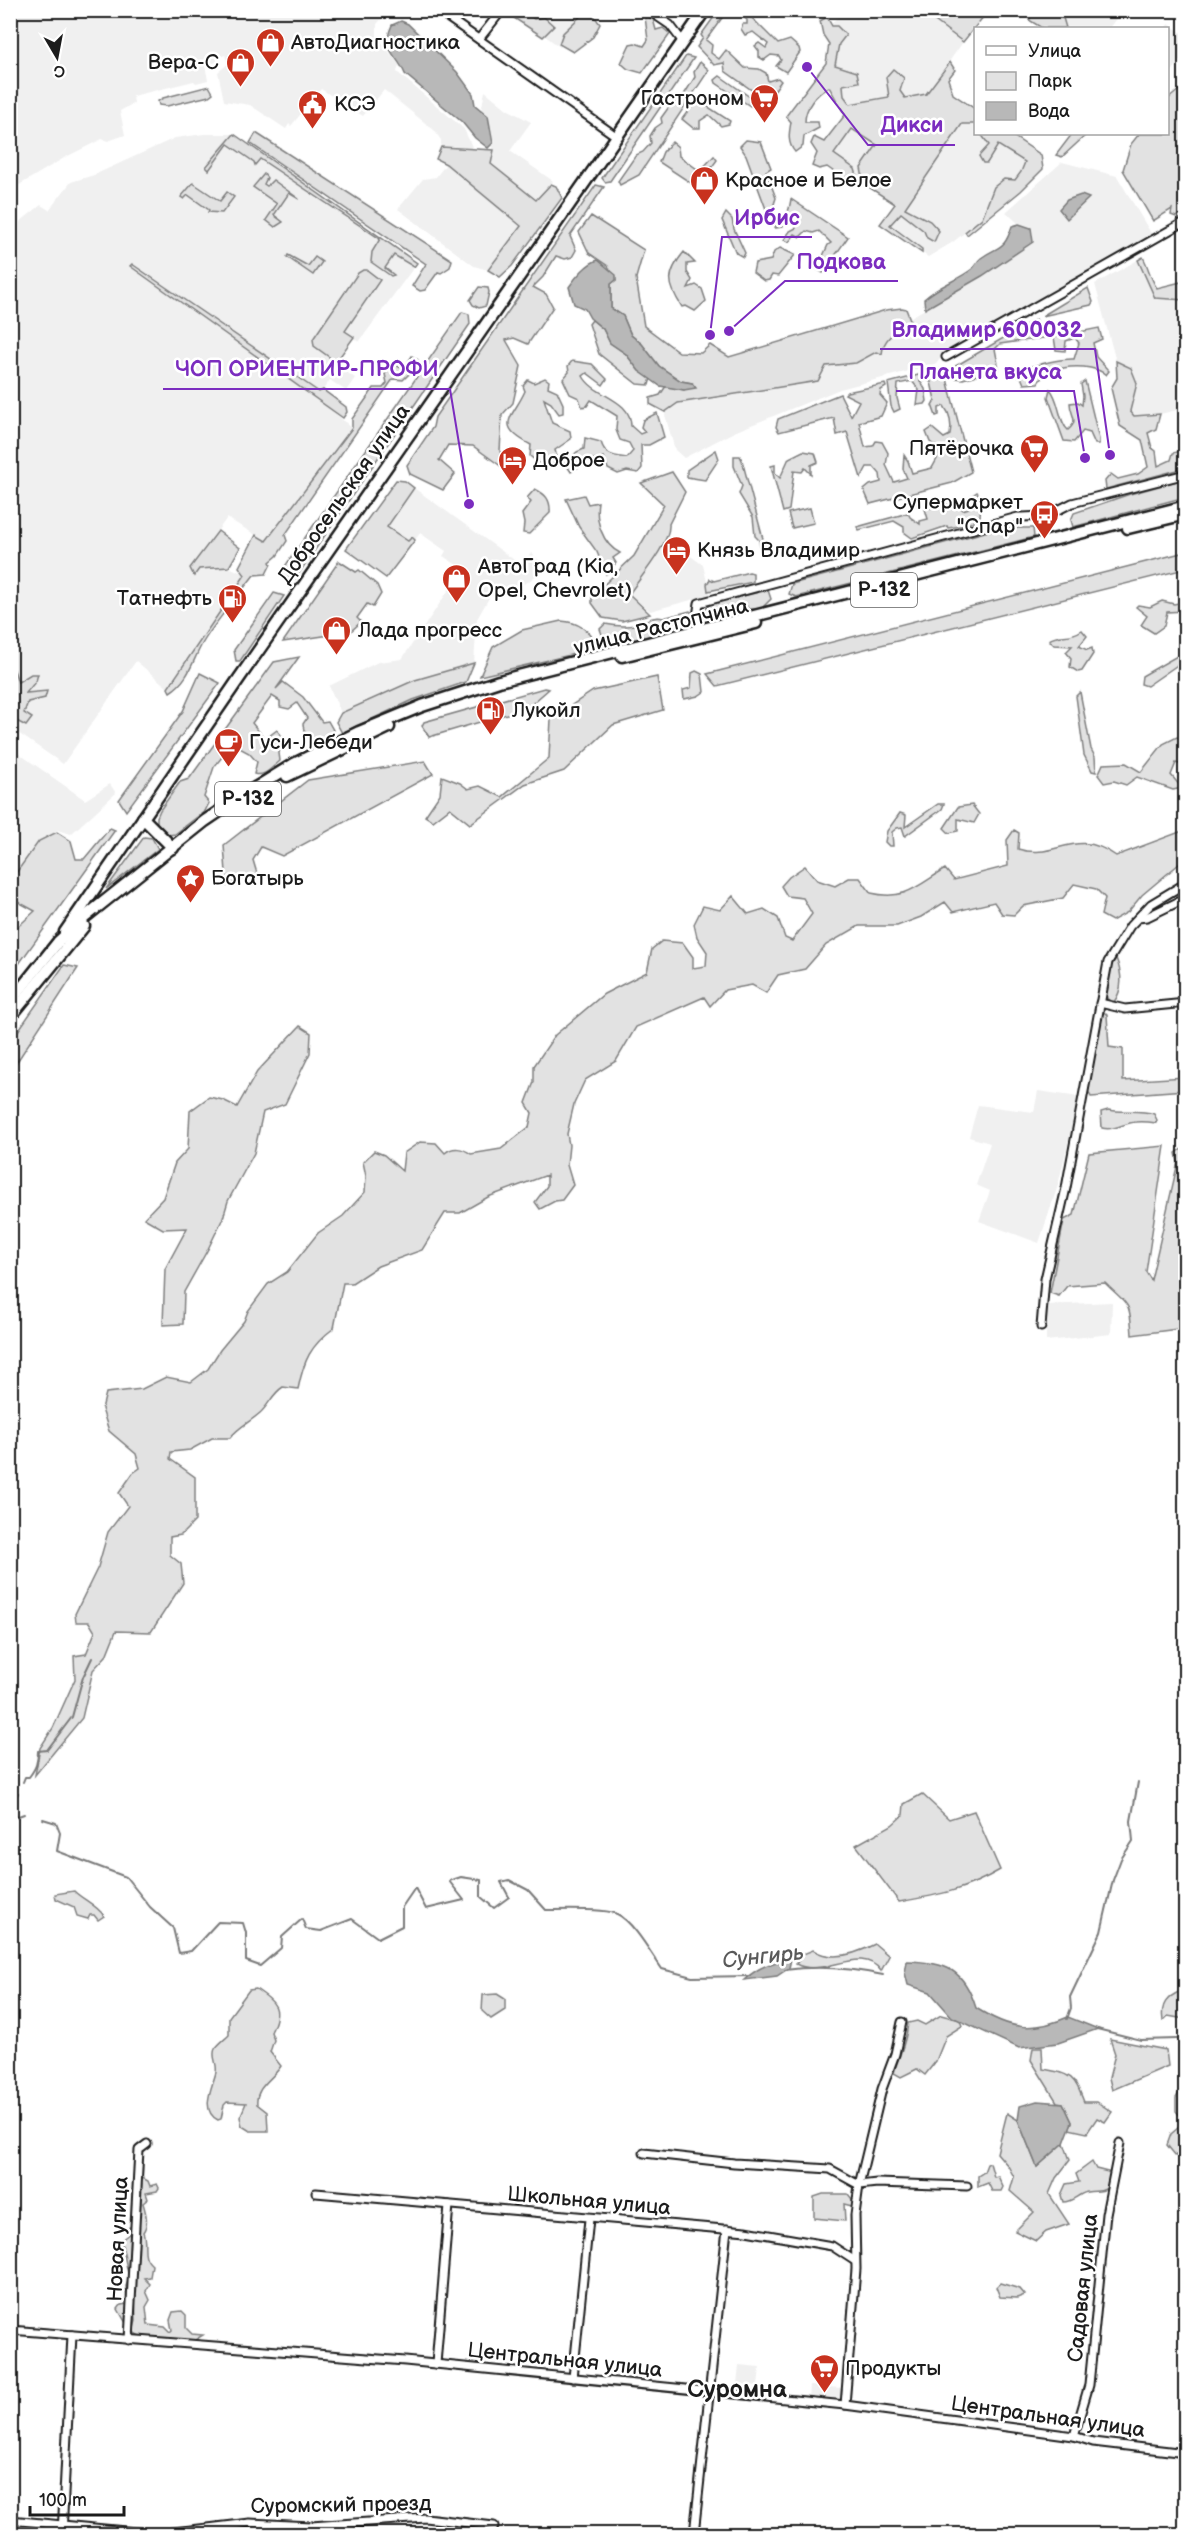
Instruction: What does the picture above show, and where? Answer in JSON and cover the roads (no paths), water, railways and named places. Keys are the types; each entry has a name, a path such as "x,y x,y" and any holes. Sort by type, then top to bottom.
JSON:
{"main road":[{"name":"Добросельская улица","path":"58,942 705,10"},
{"name":"улица Растопчина","path":"58,942 205,821 264,782 310,756 392,718 499,681 1185,506"},
{"name":"улица Растопчина","path":"173,848 297,771 400,722 456,702 582,666 1185,514"},
{"path":"143,818 173,848"},
{"path":"101,879 106,892 116,892"},
{"name":"улица Растопчина","path":"10,1017 52,963 116,892"},
{"name":"Р-132","path":"10,1002 58,942"}],"street":[{"path":"437,10 616,136"},
{"path":"479,39 502,10"},
{"path":"648,10 670,25 683,42"},
{"path":"946,357 1185,221"},
{"name":"улица Растопчина","path":"699,630 697,617 699,603 1018,517 1032,518 1058,511 1072,503 1185,474"},
{"path":"1041,1327 1045,1278 1066,1188 1108,962 1130,926 1150,904 1185,883"},
{"path":"1138,918 1147,918 1185,898"},
{"path":"1100,1003 1125,1009 1185,1003"},
{"path":"845,2405 855,2261 855,2215 859,2186 882,2089 895,2054 902,2022"},
{"name":"Садовая улица","path":"1074,2436 1089,2385 1106,2214 1120,2143"},
{"name":"Новая улица","path":"129,2340 139,2150 147,2144"},
{"path":"644,2153 734,2163 831,2169 859,2186 877,2183 967,2186"},
{"name":"Школьная улица","path":"316,2193 589,2219 727,2229 832,2246 855,2261"},
{"path":"436,2364 449,2205"},
{"path":"573,2378 589,2219"},
{"path":"694,2535 727,2229"},
{"name":"Центральная улица","path":"10,2330 436,2364 845,2405 1074,2436 1094,2442 1185,2453"},
{"path":"62,2535 72,2335"},
{"name":"Суромский проезд","path":"10,2520 157,2534 250,2523 311,2526 426,2518 494,2526"}],"water":[{"path":"401,21 408,24 457,72 473,94 475,105 488,116 493,143 488,148 475,138 462,122 405,74 391,51 388,41 392,25"},
{"path":"1081,195 1089,198 1067,219 1059,209 1067,200"},
{"path":"1019,224 1031,228 1033,242 982,276 925,309 924,299 972,269 981,258 1000,247 1012,226"},
{"path":"598,260 616,275 616,280 611,284 611,308 623,316 631,335 642,344 659,366 681,381 692,383 696,388 684,390 660,386 639,371 626,354 610,343 603,329 590,318 585,309 574,304 569,287 586,267"},
{"path":"791,1959 789,1968 777,1976 744,1980 766,1966"},
{"path":"907,1961 933,1963 952,1970 966,1984 976,2008 999,2021 1032,2027 1068,2017 1098,2029 1058,2043 1019,2048 952,2017 930,1992 908,1985 905,1973"},
{"path":"1037,2101 1063,2103 1072,2122 1064,2143 1037,2167 1018,2120 1020,2106"}],"waterway":[{"path":"23,1782 35,1768 38,1751 47,1750 72,1717 83,1677 92,1658"},
{"path":"1067,2019 1071,2008 1070,1997 1101,1932 1113,1880 1121,1859 1133,1841 1131,1821 1138,1782"},
{"path":"15,1818 11,1808 18,1793"},
{"name":"Сунгирь","path":"10,1819 24,1814"},
{"name":"Сунгирь","path":"43,1819 56,1823 60,1833 57,1851 126,1877 150,1907 173,1928 179,1953 191,1951 218,1922 243,1923 246,1933 246,1961 260,1966 281,1948 282,1937 302,1919 306,1929 321,1931 352,1919 378,1938 402,1926 402,1907 415,1888 426,1909 464,1900 449,1881 461,1877 481,1880 481,1897 494,1908 509,1897 501,1882 509,1880 528,1890 546,1910 593,1910 617,1914 636,1931 662,1969 692,1977 750,1976"},
{"name":"Сунгирь","path":"785,1970 834,1968 883,1975"},
{"name":"Сунгирь","path":"1097,2029 1141,2040 1177,2039"}],"place":[{"name":"Дикси","path":"807,67"},
{"name":"АвтоДиагностика","path":"270,68"},
{"name":"Вера-С","path":"240,88"},
{"name":"Гастроном","path":"765,124"},
{"name":"КСЭ","path":"313,130"},
{"name":"Красное и Белое","path":"704,206"},
{"name":"Подкова","path":"729,331"},
{"name":"Ирбис","path":"710,335"},
{"name":"Владимир 600032","path":"1110,455"},
{"name":"Планета вкуса","path":"1085,458"},
{"name":"Пятёрочка","path":"1035,474"},
{"name":"Доброе","path":"512,486"},
{"name":"ЧОП ОРИЕНТИР-ПРОФИ","path":"469,504"},
{"name":"Супермаркет \"Спар\"","path":"1044,540"},
{"name":"Князь Владимир","path":"676,576"},
{"name":"АвтоГрад (Kia, Opel, Chevrolet)","path":"457,604"},
{"name":"Татнефть","path":"233,624"},
{"name":"Лада прогресс","path":"337,656"},
{"name":"Лукойл","path":"491,736"},
{"name":"Гуси-Лебеди","path":"228,768"},
{"name":"Богатырь","path":"190,904"},
{"name":"Продукты","path":"824,2394"}],"district":[{"name":"Суромна","path":"737,2389"}]}
